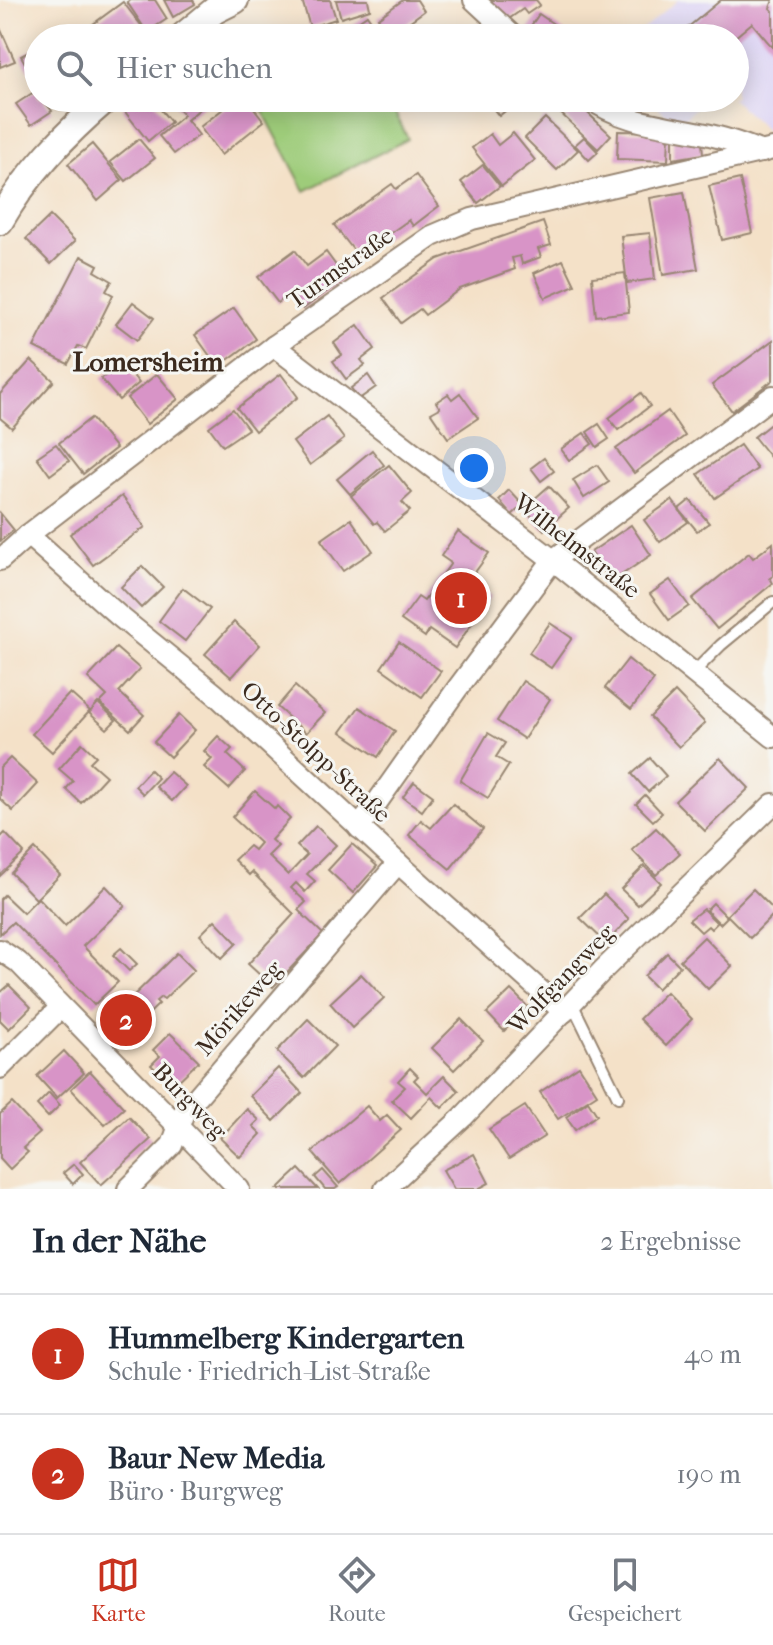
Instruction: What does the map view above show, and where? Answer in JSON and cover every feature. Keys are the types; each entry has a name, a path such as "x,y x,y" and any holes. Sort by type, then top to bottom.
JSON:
{"street":[{"path":"198,24 215,10 235,0"},
{"path":"474,0 500,24"},
{"path":"0,221 58,141 91,112"},
{"path":"611,112 660,127 714,136 768,150"},
{"name":"Turmstraße","path":"0,560 28,535 274,346 432,236 472,219 768,150"},
{"name":"Wilhelmstraße","path":"274,346 553,560 773,737"},
{"path":"359,828 553,560 773,396"},
{"name":"Otto-Stolpp-Straße","path":"28,535 119,616 215,694 398,863 568,1008"},
{"name":"Wolfgangweg","path":"385,1189 463,1117 773,804"},
{"name":"Mörikeweg","path":"128,1189 172,1145 184,1112 398,863"},
{"name":"Burgweg","path":"0,950 18,962 239,1189"},
{"path":"0,1068 61,1007"}],"lane":[{"path":"694,672 773,602"},
{"path":"568,1008 618,1097"}],"shaded area":[{"path":"678,0 773,0 773,132 769,133 746,112 749,112 749,24 650,24"},
{"path":"664,112 691,112 678,124"}],"green space":[{"path":"263,112 395,112 408,139 305,191"}],"building":[{"path":"155,0 167,19 159,24 142,24 127,2"},
{"path":"164,0 193,0 195,4 173,17"},
{"path":"302,0 330,0 336,19 309,24"},
{"path":"336,0 368,0 370,9 341,18"},
{"path":"403,0 417,0 424,11 406,24 383,24 378,18"},
{"path":"487,0 536,0 540,5 527,14 523,9 503,23"},
{"path":"721,0 773,0 770,8 773,11 773,48 752,23 749,26 692,24"},
{"path":"123,2 140,24 93,24"},
{"path":"539,14 554,24 532,24"},
{"path":"367,15 373,24 354,24"},
{"path":"0,28 15,61 0,67"},
{"path":"24,99 24,112 50,112 31,125 16,104"},
{"path":"125,112 163,112 171,122 148,141"},
{"path":"181,112 196,112 187,120 199,135 174,154 159,136 184,115"},
{"path":"219,112 257,112 264,121 221,155 200,127"},
{"path":"559,112 587,112 611,135 598,149"},
{"path":"545,118 578,150 557,170 525,138"},
{"path":"618,131 669,132 668,161 617,159"},
{"path":"513,133 535,160 502,186 472,148 490,134 498,145"},
{"path":"673,135 702,142 703,154 673,159"},
{"path":"584,137 598,152 589,160 575,145"},
{"path":"139,139 155,158 126,181 110,162"},
{"path":"92,144 122,180 98,201 68,164"},
{"path":"483,165 500,186 478,203 461,182"},
{"path":"416,175 439,206 413,226 409,220 358,256 334,225 392,184 396,189"},
{"path":"740,179 752,233 722,240 709,186"},
{"path":"684,192 698,269 663,275 650,198"},
{"path":"50,216 75,241 51,264 26,239"},
{"path":"543,222 551,245 538,249 541,257 522,264 520,256 512,258 515,269 460,289 425,315 420,309 401,323 383,298 438,259"},
{"path":"650,233 655,279 627,283 621,236"},
{"path":"295,250 307,266 326,252 345,278 303,309 291,293 278,303 258,277"},
{"path":"81,256 98,265 95,271 112,281 106,291 113,295 86,349 78,346 68,364 34,347"},
{"path":"563,260 575,285 545,298 534,273"},
{"path":"625,273 629,312 596,316 592,277"},
{"path":"133,302 154,318 137,340 116,324"},
{"path":"234,308 256,339 218,367 195,335"},
{"path":"358,325 375,349 361,360 365,365 346,379 333,361 342,355 334,343"},
{"path":"773,340 773,380 732,411 712,385"},
{"path":"31,360 54,381 12,428 0,418 0,394"},
{"path":"122,362 139,383 119,400 101,379"},
{"path":"157,374 178,399 147,424 127,398"},
{"path":"281,374 298,397 255,431 237,408"},
{"path":"368,375 376,387 359,399 351,388"},
{"path":"460,393 478,418 448,438 431,413 440,408 436,402 448,394 452,399"},
{"path":"641,393 650,406 618,430 609,418"},
{"path":"233,409 248,429 223,446 209,427"},
{"path":"668,411 685,436 634,473 616,449"},
{"path":"327,416 344,439 310,465 293,442"},
{"path":"91,418 116,448 83,474 59,443"},
{"path":"773,422 773,461 754,437"},
{"path":"599,424 609,439 597,447 587,432"},
{"path":"584,433 592,444 569,460 561,449"},
{"path":"56,444 69,461 50,475 37,457"},
{"path":"740,445 757,469 715,498 698,474"},
{"path":"372,450 384,465 350,494 337,479"},
{"path":"544,458 554,471 541,481 531,468"},
{"path":"389,465 412,493 402,502 410,511 385,531 377,522 374,524 351,496"},
{"path":"597,465 609,482 584,498 573,480"},
{"path":"549,486 569,508 544,530 524,508"},
{"path":"509,490 523,505 512,515 499,500"},
{"path":"122,496 145,527 93,565 70,534"},
{"path":"672,500 688,522 660,542 644,520"},
{"path":"690,500 709,523 697,531 679,509"},
{"path":"0,513 14,530 0,541"},
{"path":"351,519 373,551 343,571 321,540"},
{"path":"631,525 651,555 611,582 591,552"},
{"path":"458,531 489,553 468,582 490,597 455,648 429,630 425,637 401,620 418,597 424,601 451,563 441,556"},
{"path":"773,543 773,576 770,578 773,583 717,629 692,599 749,553 753,558"},
{"path":"142,566 163,587 141,608 121,587"},
{"path":"670,580 689,606 669,620 650,594"},
{"path":"183,588 210,609 185,641 159,621"},
{"path":"234,622 260,645 231,677 205,654"},
{"path":"550,623 572,638 551,668 529,653"},
{"path":"399,642 441,671 422,697 381,668"},
{"path":"116,648 140,669 119,692 144,715 130,730 100,703 107,696 88,678"},
{"path":"628,659 654,680 631,709 605,688"},
{"path":"523,681 550,699 524,739 497,721"},
{"path":"295,686 325,713 306,733 277,707"},
{"path":"675,692 705,723 679,747 650,717"},
{"path":"70,693 90,711 52,752 32,734"},
{"path":"98,703 116,720 107,729 89,713"},
{"path":"359,707 395,731 378,757 341,732"},
{"path":"179,715 195,730 170,757 154,742"},
{"path":"488,733 505,743 496,757 509,765 488,798 460,781"},
{"path":"218,736 232,749 227,754 245,771 229,789 204,767 212,759 204,751"},
{"path":"82,743 96,756 90,762 106,776 81,803 66,789 73,781 59,769"},
{"path":"10,758 38,784 13,811 0,799 0,768"},
{"path":"650,758 666,776 648,792 632,774"},
{"path":"720,758 749,788 705,831 675,801"},
{"path":"150,770 158,778 143,794 135,786"},
{"path":"170,772 186,786 172,801 156,787"},
{"path":"414,782 433,796 422,811 403,797"},
{"path":"255,791 290,819 271,840 278,846 268,856 288,875 307,855 297,846 316,826 336,845 307,874 315,881 305,892 296,883 291,888 306,902 298,910 323,934 273,987 248,964 294,914 252,872 249,875 234,860 249,846 254,850 260,843 232,817"},
{"path":"645,795 662,813 653,821 636,804"},
{"path":"453,804 483,829 450,869 409,835 421,820 431,828"},
{"path":"656,828 680,853 656,875 632,850"},
{"path":"5,833 24,853 0,876 0,838"},
{"path":"352,844 377,866 353,893 328,870"},
{"path":"35,849 60,875 36,899 11,873"},
{"path":"644,866 661,883 638,905 621,889"},
{"path":"106,886 125,906 83,946 118,982 94,1005 13,922 0,934 0,899 4,895 23,913 38,898 65,926"},
{"path":"753,889 773,909 773,915 750,938 727,915"},
{"path":"604,894 629,919 606,943 580,918"},
{"path":"713,903 727,917 720,924 706,910"},
{"path":"703,909 717,923 701,932 689,920"},
{"path":"215,920 237,943 222,958 200,935"},
{"path":"704,937 732,966 708,989 680,960"},
{"path":"121,948 137,964 129,971 113,955"},
{"path":"177,953 194,970 164,999 161,997 156,1001 159,1004 129,1033 106,1011 113,1004 119,1010"},
{"path":"667,953 680,966 657,989 644,976"},
{"path":"361,974 384,998 352,1028 330,1003"},
{"path":"9,985 31,1007 9,1029 0,1020 0,993"},
{"path":"511,990 528,1007 504,1031 487,1013"},
{"path":"666,992 692,1019 666,1046 639,1019"},
{"path":"308,1019 335,1046 304,1078 277,1051"},
{"path":"461,1019 483,1041 454,1070 432,1048"},
{"path":"170,1033 199,1061 173,1086 151,1065 160,1056 153,1050"},
{"path":"64,1051 84,1073 57,1098 37,1076"},
{"path":"579,1066 597,1094 558,1119 540,1092"},
{"path":"278,1068 302,1093 274,1121 250,1096"},
{"path":"410,1068 418,1076 414,1080 427,1093 444,1076 459,1091 442,1108 431,1097 411,1118 392,1100 405,1087 398,1081"},
{"path":"90,1071 124,1108 105,1125 71,1089"},
{"path":"49,1093 60,1105 48,1117 37,1105"},
{"path":"588,1101 597,1115 575,1130 566,1117"},
{"path":"12,1103 40,1133 23,1148 28,1152 10,1169 0,1158 0,1114"},
{"path":"367,1106 380,1121 387,1115 401,1130 340,1184 312,1152"},
{"path":"525,1106 545,1136 509,1159 489,1129"},
{"path":"247,1109 259,1120 253,1126 261,1134 240,1157 220,1138"},
{"path":"129,1117 151,1139 101,1185 80,1162"},
{"path":"474,1154 489,1183 478,1189 454,1189 443,1170"},
{"path":"74,1164 83,1174 73,1184 63,1173"},
{"path":"299,1169 318,1189 278,1189 285,1182"},
{"path":"323,1170 338,1187 325,1189 315,1177"}],"place":[{"name":"Hummelberg Kindergarten","path":"461,598"},
{"name":"Baur New Media","path":"126,1020"}],"district":[{"name":"Lomersheim","path":"148,361"}]}
